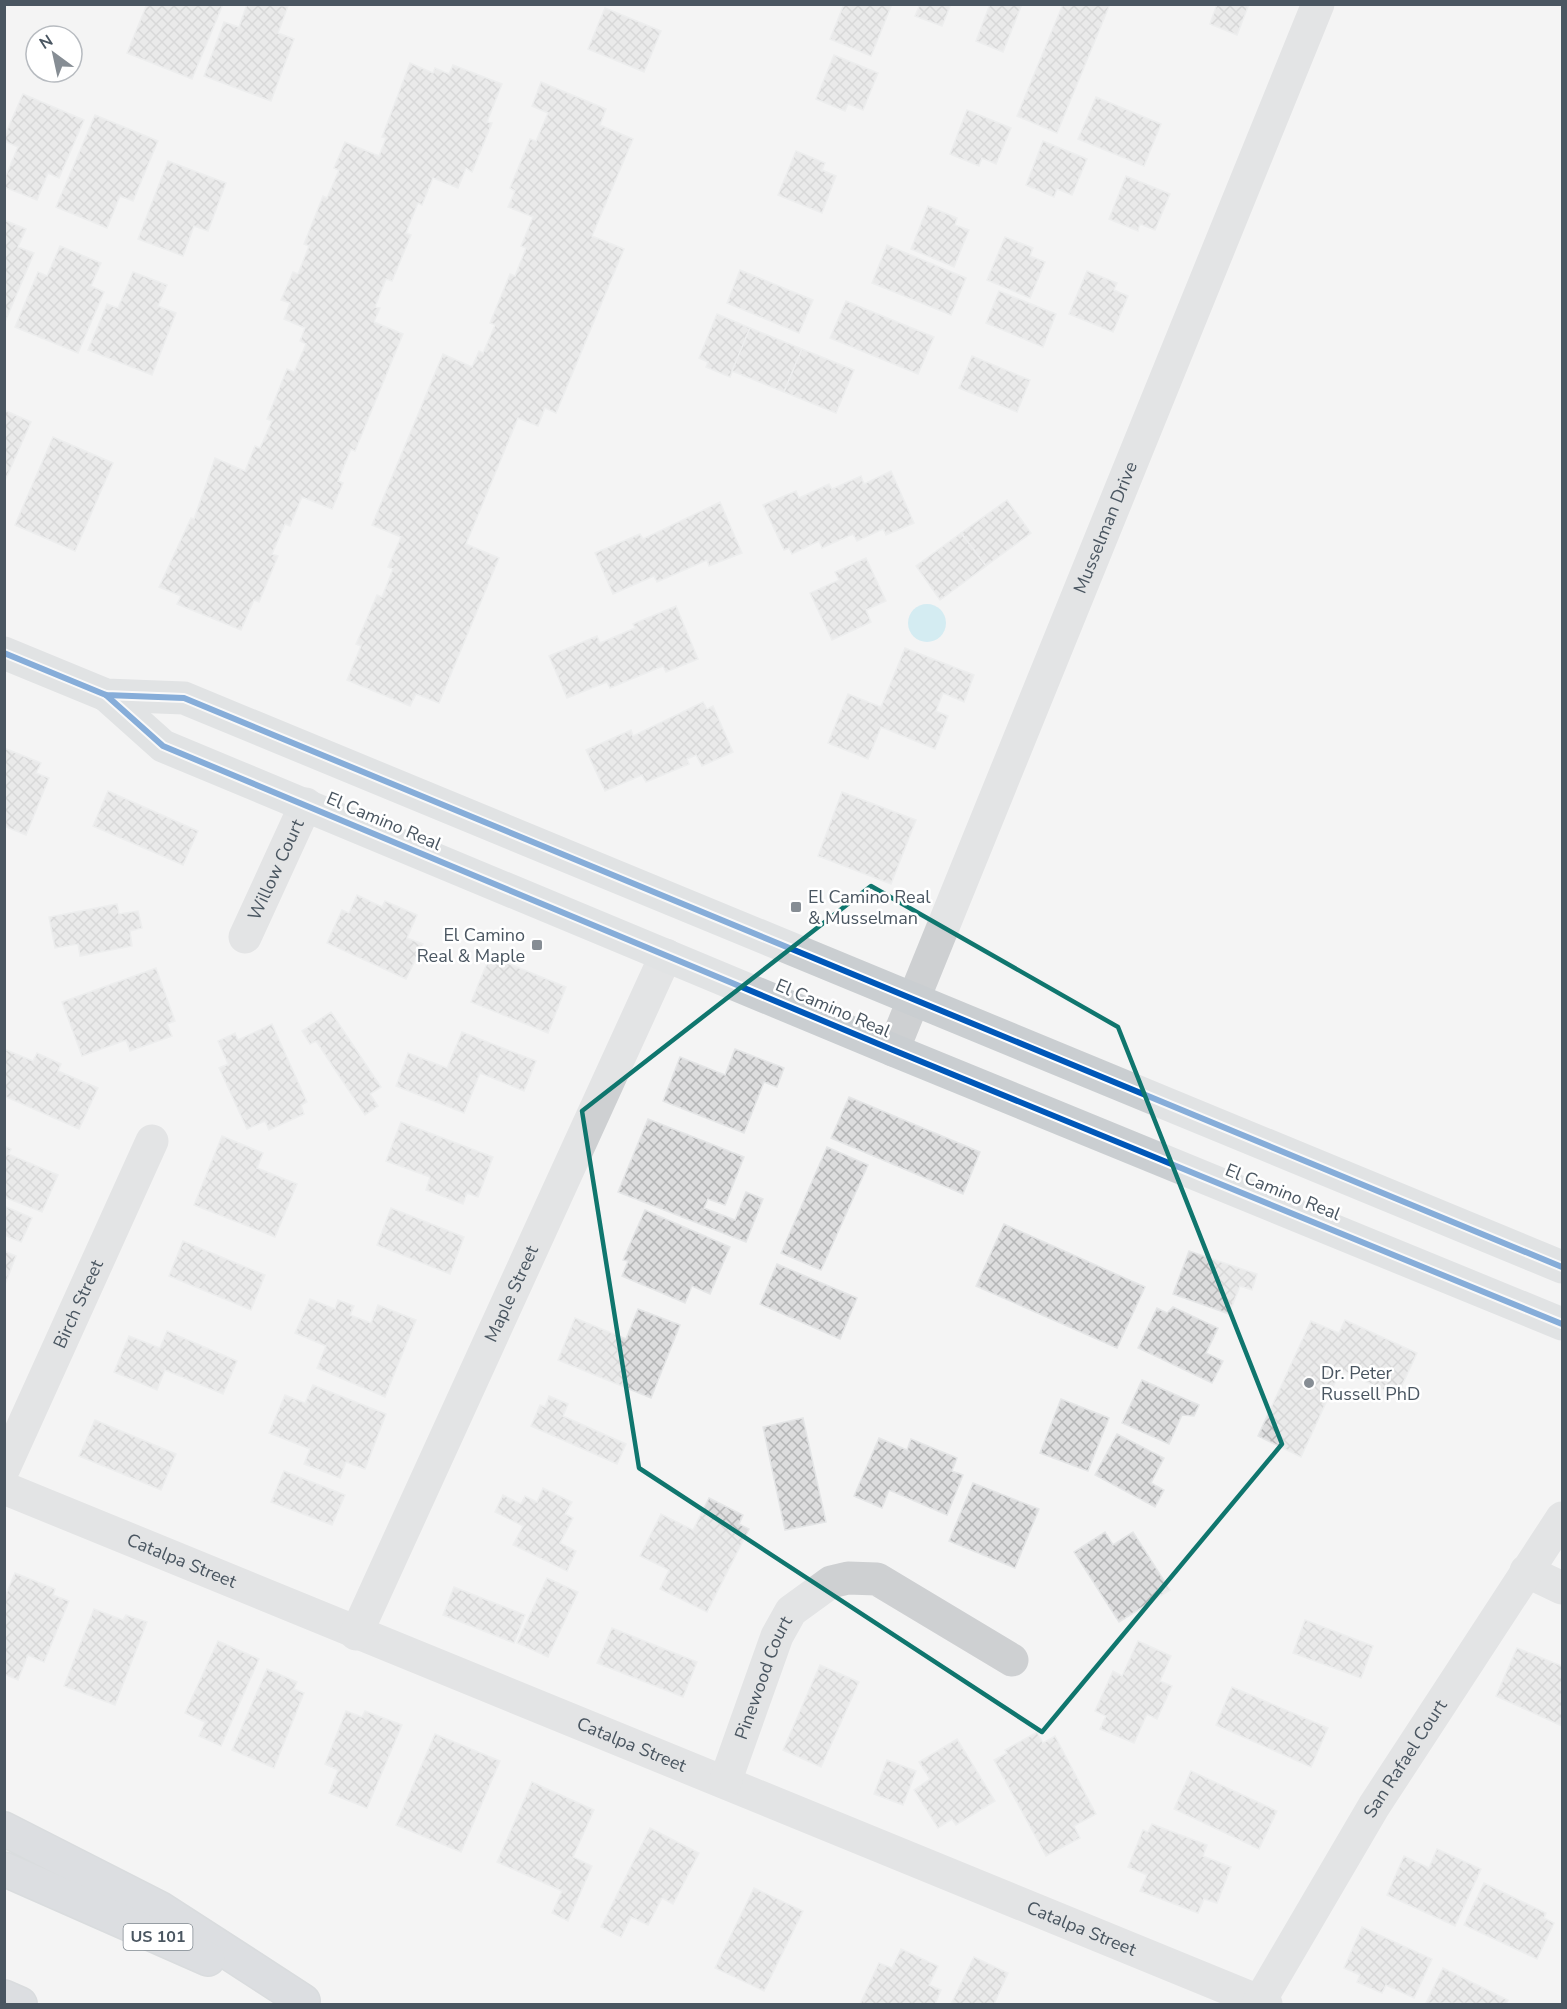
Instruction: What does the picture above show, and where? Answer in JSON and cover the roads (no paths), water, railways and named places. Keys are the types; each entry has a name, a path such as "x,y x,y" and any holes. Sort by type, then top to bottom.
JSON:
{"highway":[{"path":"4,1829 161,1909 307,2003"},
{"name":"US 101","path":"4,1869 307,2003"},
{"path":"4,1997 20,2004"}],"main road":[{"name":"El Camino Real","path":"4,653 106,696 163,746 893,1050 1563,1324"},
{"name":"El Camino Real","path":"106,696 184,698 1563,1267"}],"street":[{"name":"Musselman Drive","path":"893,1050 1318,4"},
{"name":"Willow Court","path":"245,937 306,804"},
{"name":"Maple Street","path":"356,1634 666,955"},
{"name":"Birch Street","path":"4,1468 152,1141"},
{"name":"Catalpa Street","path":"4,1488 1262,2003"},
{"name":"San Rafael Court","path":"1262,2003 1374,1806 1468,1665 1526,1571 1563,1518"},
{"path":"1526,1571 1563,1588"},
{"name":"Pinewood Court","path":"725,1782 777,1636 791,1611 831,1582 848,1578 877,1579 1012,1660"}],"water":[{"path":"927,604 934,605 940,610 945,616 945,630 940,636 934,641 927,642 920,641 914,636 909,630 908,623 909,616 914,610 920,605"}],"place":[{"name":"El Camino Real & Musselman","path":"796,907"},
{"name":"El Camino Real & Maple","path":"537,945"},
{"name":"Dr. Peter Russell PhD","path":"1309,1383"}]}
